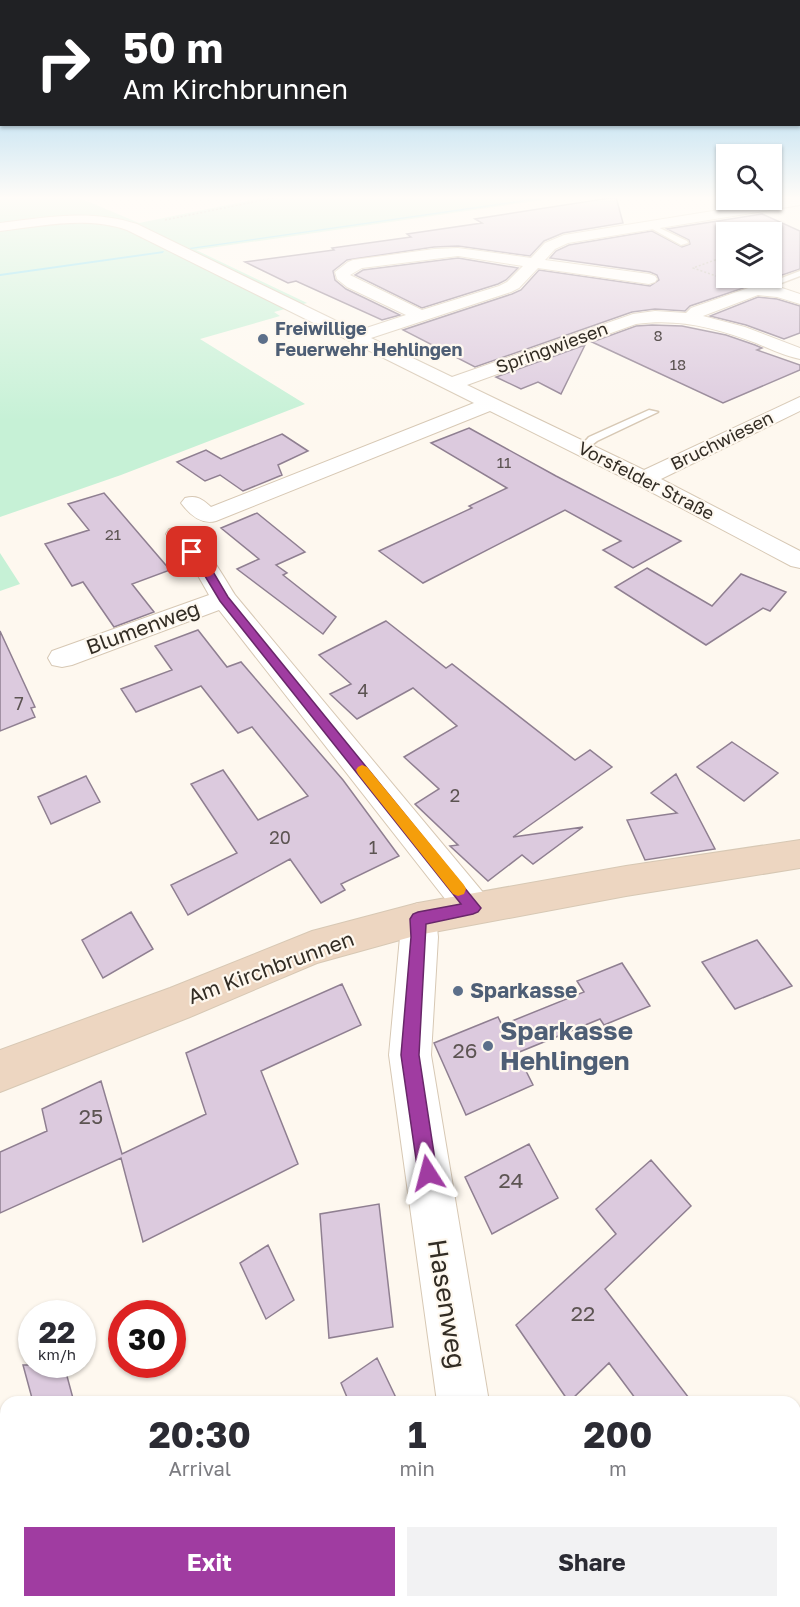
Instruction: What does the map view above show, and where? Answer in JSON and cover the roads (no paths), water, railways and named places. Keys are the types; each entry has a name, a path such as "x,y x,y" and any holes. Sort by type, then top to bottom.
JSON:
{"main road":[{"name":"Am Kirchbrunnen","path":"0,1071 176,1004 312,948 418,919 626,881 800,854"}],"street":[{"name":"Vorsfelder Straße","path":"220,271 644,478 800,561"},
{"path":"344,271 342,276 353,284 421,316"},
{"path":"354,338 505,289 513,285 526,271"},
{"path":"592,271 650,279"},
{"path":"761,288 800,299"},
{"name":"Springwiesen","path":"691,317 761,288"},
{"name":"Springwiesen","path":"451,384 633,319 651,315 691,317 708,321 800,354"},
{"name":"Bruchwiesen","path":"644,478 800,403"},
{"path":"193,503 208,516 489,404"},
{"name":"Blumenweg","path":"178,534 207,570 224,599 473,908"},
{"name":"Blumenweg","path":"62,658 224,599"},
{"name":"Hasenweg","path":"418,919 419,937 410,1055 462,1396"}],"lane":[{"path":"782,280 800,273"},
{"path":"583,449 593,439 653,412"}],"waterway":[{"path":"0,275 28,271"}],"place":[{"name":"Freiwillige Feuerwehr Hehlingen","path":"263,339"},
{"name":"Sparkasse","path":"458,991"},
{"name":"Sparkasse Hehlingen","path":"488,1046"}]}
